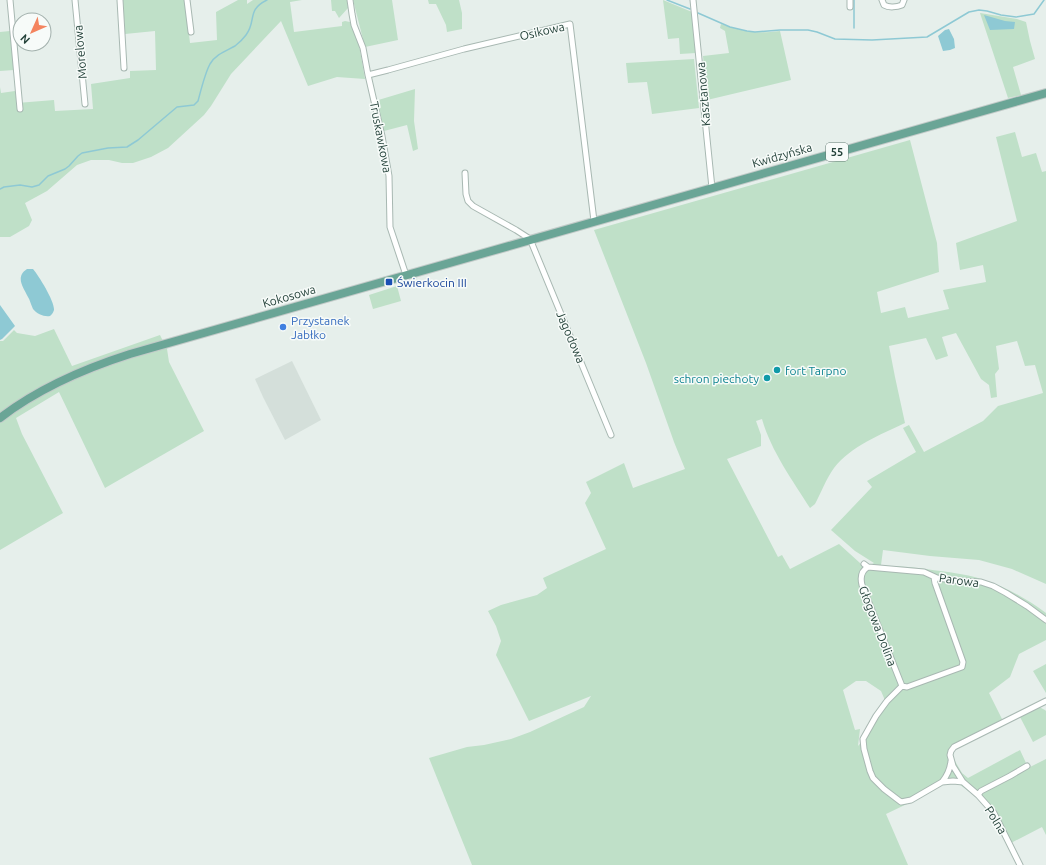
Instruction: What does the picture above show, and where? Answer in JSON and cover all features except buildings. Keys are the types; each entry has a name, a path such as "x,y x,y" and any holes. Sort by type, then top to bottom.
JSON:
{"main road":[{"name":"Kwidzyńska","path":"594,221 1046,93"},
{"name":"Kokosowa","path":"0,418 39,392 67,377 102,363 160,344 594,221"}],"street":[{"path":"10,0 20,109"},
{"name":"Morelowa","path":"75,0 85,104"},
{"path":"120,0 124,68"},
{"path":"187,0 191,32"},
{"name":"Truskawkowa","path":"350,0 352,14 363,48 382,136 389,176 390,227 406,275"},
{"name":"Kasztanowa","path":"693,0 712,188"},
{"path":"850,0 850,7"},
{"path":"882,0 886,6 897,7 902,5 904,0"},
{"name":"Osikowa","path":"368,75 464,49 570,24 594,221"},
{"path":"465,173 466,194 468,201 473,206 530,239"},
{"name":"Jagodowa","path":"530,239 612,435"},
{"name":"Parowa","path":"866,565 924,572 934,577 982,582 1006,593 1046,620"},
{"name":"Głogowa Dolina","path":"866,565 860,578 862,585 902,686"},
{"path":"934,577 963,662 962,667 907,688 902,686 887,701 876,716 863,739 864,749 873,778 901,802 911,800 942,782 963,782"},
{"path":"942,782 950,768 950,755 954,748 1046,701"},
{"name":"Polna","path":"951,760 963,782 978,795 994,813 1020,865"},
{"path":"978,795 981,791 1027,766"}],"shaded area":[{"path":"292,361 321,420 285,440 255,379"}],"green space":[{"path":"123,0 185,0 190,43 217,40 216,12 238,0 247,0 247,4 253,0 302,0 290,2 294,32 342,26 342,22 350,22 359,45 365,79 337,77 308,86 281,21 231,74 204,115 168,148 151,157 133,163 122,163 109,160 91,160 77,165 47,191 25,203 32,220 29,226 10,237 0,237 0,87 1,93 15,91 17,103 54,100 55,111 93,109 91,84 130,78 130,71 156,70 155,31 125,34"},
{"path":"331,0 347,0 348,8 339,18 335,11 332,11"},
{"path":"353,0 392,0 398,40 365,47"},
{"path":"428,0 459,0 462,13 462,29 447,32 446,25 436,4 429,4"},
{"path":"663,0 692,12 696,53 680,54 679,38 668,39"},
{"path":"980,13 1017,19 1026,22 1035,59 1013,67 1021,95 1008,98"},
{"path":"721,24 750,32 780,31 791,80 707,100 703,56 729,53 725,31 720,28"},
{"path":"10,31 14,70 0,71 0,32"},
{"path":"694,59 699,108 652,114 647,82 628,83 626,63"},
{"path":"415,89 414,121 418,149 413,151 407,125 384,131 375,101"},
{"path":"1015,132 1022,157 1036,153 1042,172 1046,171 1046,584 1012,569 979,560 883,550 881,565 951,572 977,578 992,583 1024,598 1046,613 1046,640 1019,654 1010,677 989,693 1003,721 952,746 952,756 962,773 968,778 1020,750 1026,763 1030,767 1046,759 1046,835 1042,827 1009,844 991,813 974,795 956,782 943,784 886,814 908,865 472,865 429,758 467,747 511,739 530,732 584,707 591,696 529,721 496,655 501,641 496,626 488,611 501,605 537,595 547,588 543,578 606,549 585,503 591,493 586,482 624,463 633,488 685,469 646,363 594,230 910,140 937,243 939,272 877,292 881,313 905,307 908,318 949,309 943,290 986,282 983,265 960,270 956,243 1017,221 996,137","holes":["956,333 981,379 989,385 991,398 997,397 995,374 999,369 996,346 1017,341 1025,366 1035,365 1043,393 998,406 983,421 924,452 909,425 903,428 916,452 867,481 872,487 831,530 855,551 874,563 864,568 839,544 790,569 782,555 778,557 727,459 761,446 761,435 756,421 762,419 771,443 810,508 815,504 831,472 841,460 857,447 905,423 889,346 926,338 936,360 948,356 942,337","856,681 866,681 881,691 887,705 866,737 858,746 860,729 855,730 843,690"]},
{"path":"397,286 401,301 373,309 369,295"},
{"path":"54,329 72,366 160,335 167,349 169,362 204,431 105,488 59,392 16,418 22,434 63,513 0,550 0,341 3,341 14,330 17,333 35,336"},
{"path":"1046,664 1046,693 1033,671"},
{"path":"1039,707 1046,711 1046,735 1033,742 1020,717"}],"water":[{"path":"984,15 1005,21 1015,22 1014,29 990,30"},
{"path":"949,29 954,39 955,48 943,51 938,36 945,30"},
{"path":"27,269 33,269 49,295 54,306 54,310 50,316 41,315 33,309 21,282 21,275"},
{"path":"0,305 15,326 0,340"}],"waterway":[{"path":"0,189 20,185 32,187 39,185 48,176 65,169 82,153 108,148 127,147 138,140 177,107 194,105 198,101 205,77 212,61 218,55 235,46 244,38 249,30 256,8 267,0"},
{"path":"667,0 690,9"},
{"path":"854,0 854,28"},
{"path":"698,13 730,27 747,31 808,30 835,39 872,40 927,37 969,12 979,10 1016,17 1034,14 1044,0"}],"place":[{"name":"Świerkocin III","path":"389,282"},
{"name":"Przystanek Jabłko","path":"283,327"},
{"name":"fort Tarpno","path":"777,370"},
{"name":"schron piechoty","path":"767,378"}]}
